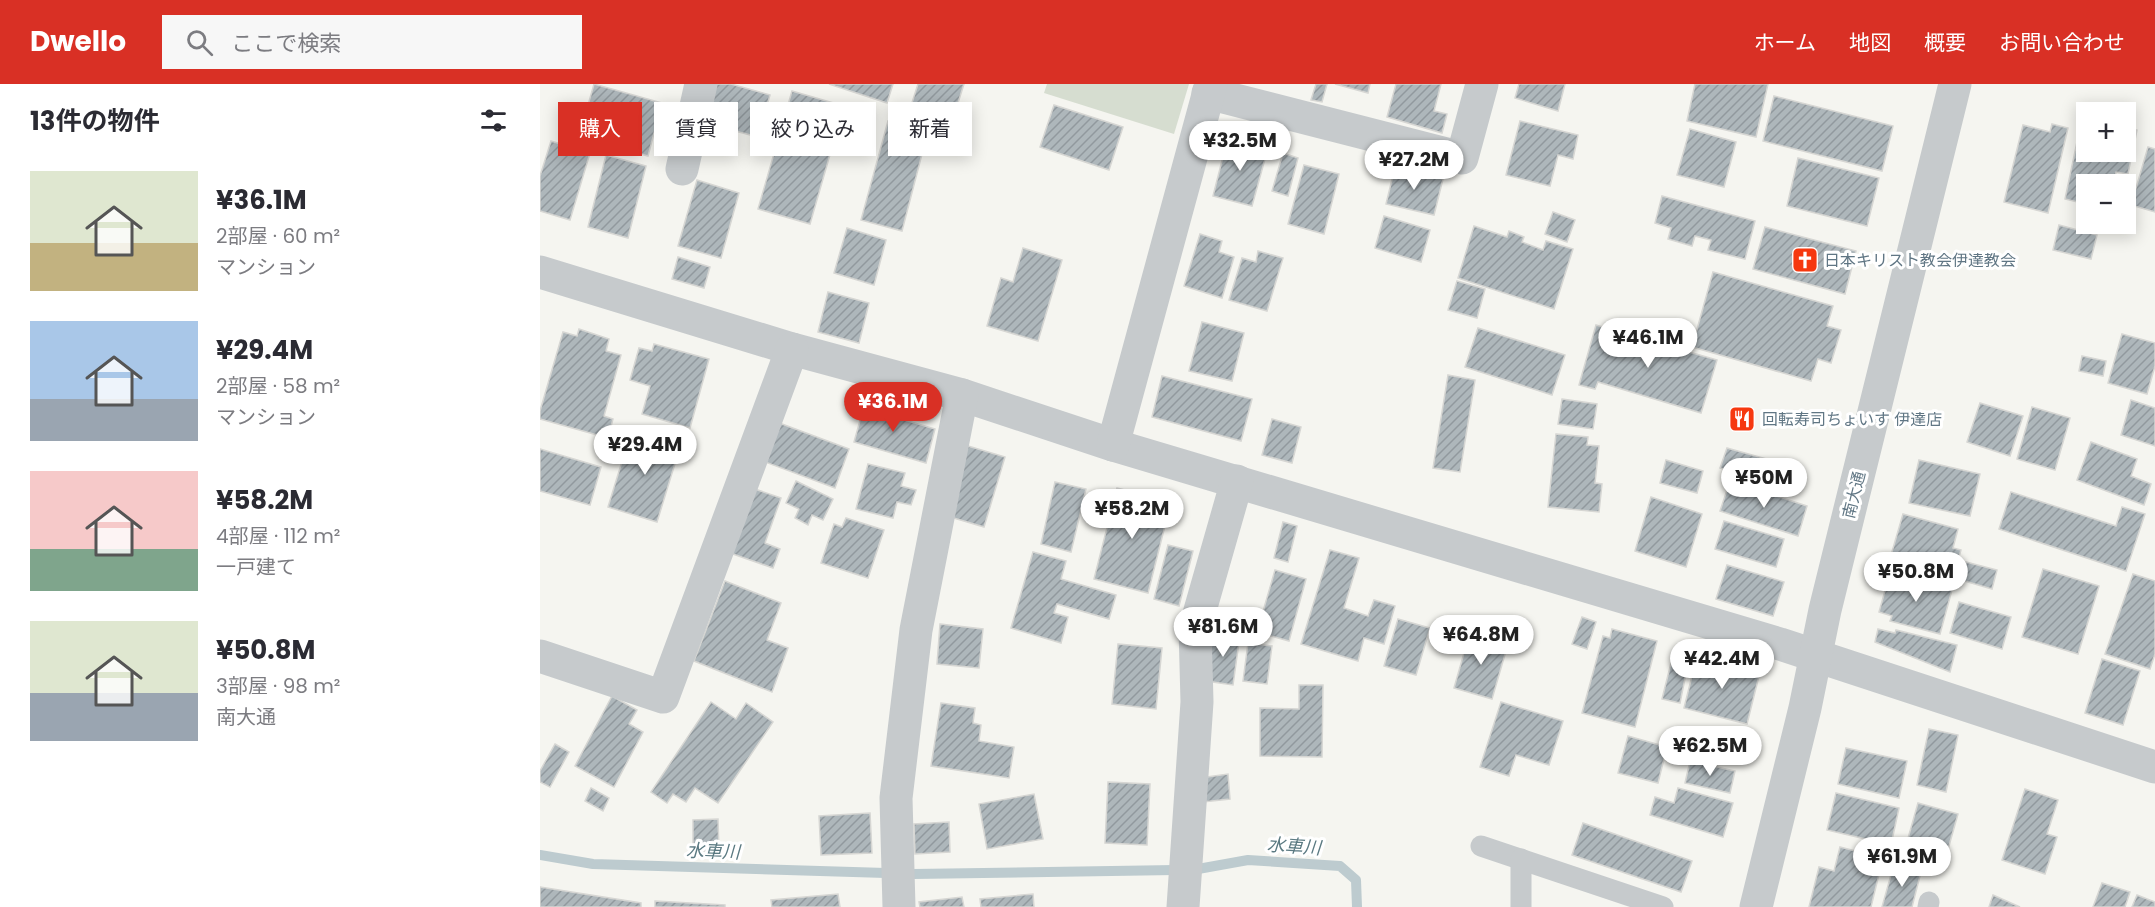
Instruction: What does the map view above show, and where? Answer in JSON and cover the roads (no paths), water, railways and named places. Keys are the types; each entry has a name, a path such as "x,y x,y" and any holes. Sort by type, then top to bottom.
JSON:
{"street":[{"path":"682,170 701,84"},
{"path":"1113,445 1209,89 1462,158 1482,84"},
{"name":"南大通","path":"1756,907 1805,708 1825,610 1955,84"},
{"path":"540,272 792,349 962,395 1113,445 1816,656 2155,767"},
{"path":"540,656 663,697 792,349"},
{"path":"899,907 896,798 916,630 962,395"},
{"path":"1183,907 1197,702 1195,628 1237,481"}],"lane":[{"path":"1481,846 1663,907"},
{"path":"1521,859 1521,907"}],"waterway":[{"name":"水車川","path":"540,855 593,864 886,873"},
{"name":"水車川","path":"1198,869 1248,860 1340,866 1356,880 1357,907"},
{"name":"水車川","path":"913,874 1175,870"}],"place":[{"name":"日本キリスト教会伊達教会","path":"1805,260"},
{"name":"回転寿司ちょいす 伊達店","path":"1742,419"}]}
